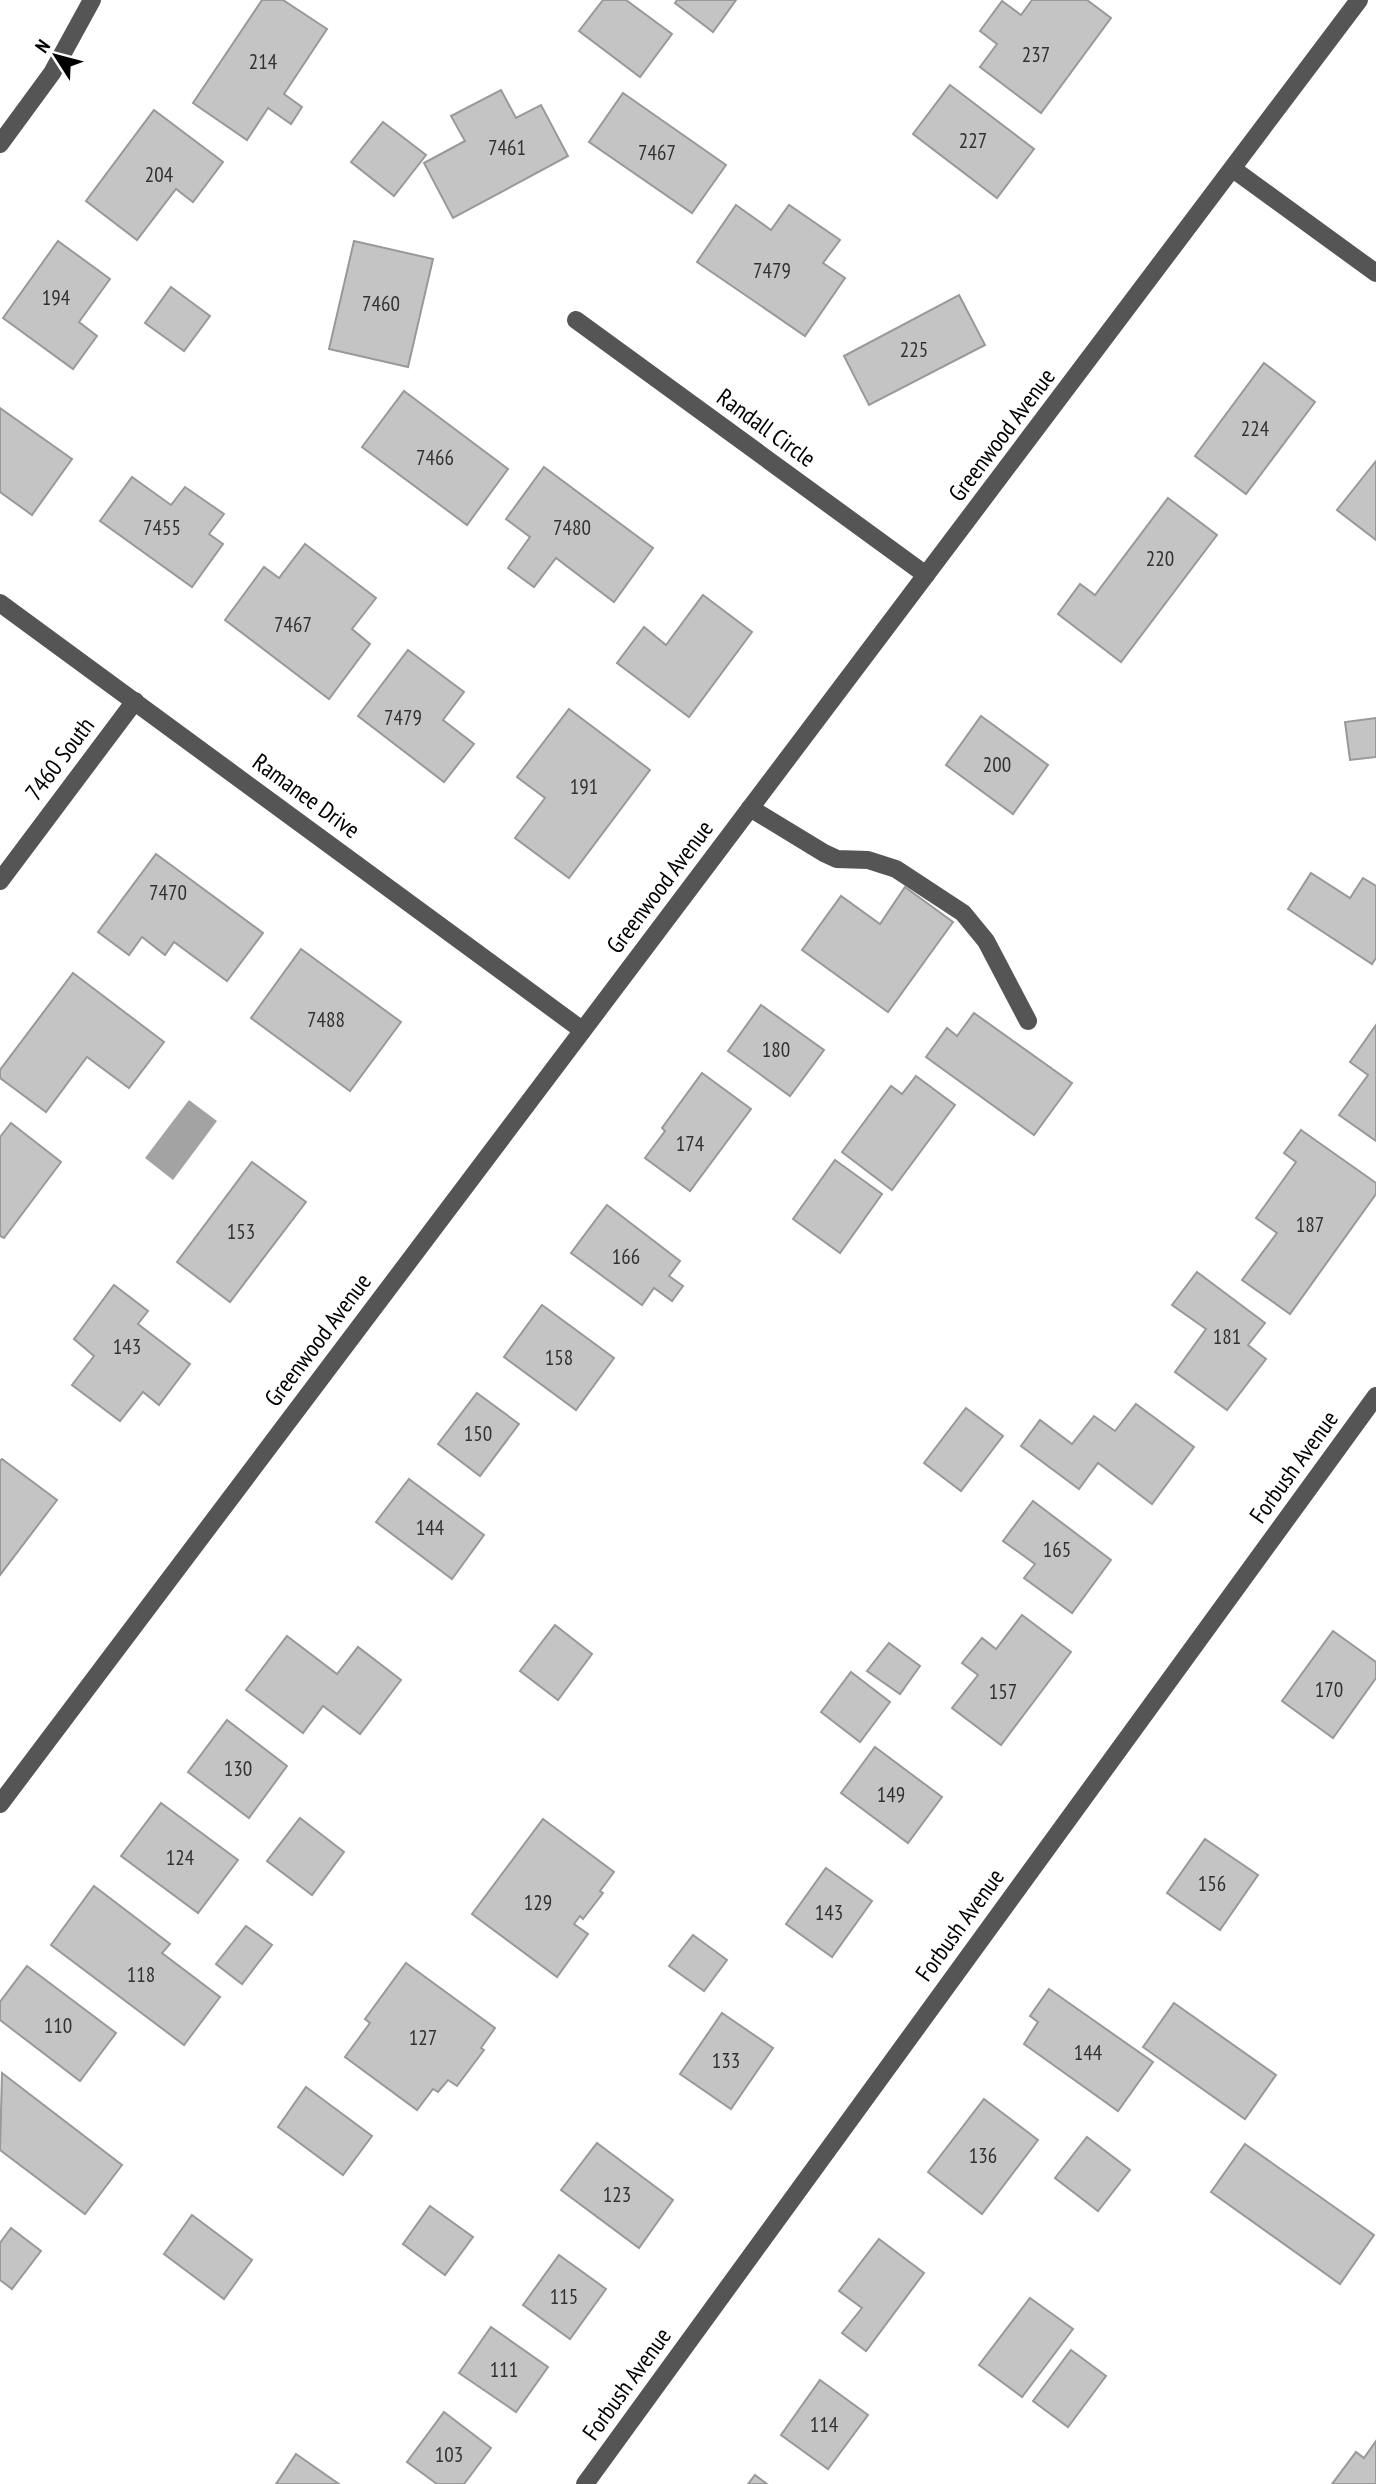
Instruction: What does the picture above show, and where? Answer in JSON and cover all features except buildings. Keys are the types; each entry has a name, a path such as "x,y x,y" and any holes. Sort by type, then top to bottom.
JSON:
{"street":[{"path":"0,144 52,73 92,0"},
{"name":"Greenwood Avenue","path":"0,1804 1359,0"},
{"path":"1233,169 1376,273"},
{"name":"Randall Circle","path":"576,320 926,575"},
{"name":"Ramanee Drive","path":"0,603 582,1030"},
{"name":"7460 South","path":"0,881 135,701"},
{"path":"751,808 837,859 868,860 896,869 963,913 986,941 1028,1021"},
{"name":"Forbush Avenue","path":"585,2484 1376,1395"}],"shaded area":[{"path":"189,1100 217,1121 173,1180 145,1158"}]}
